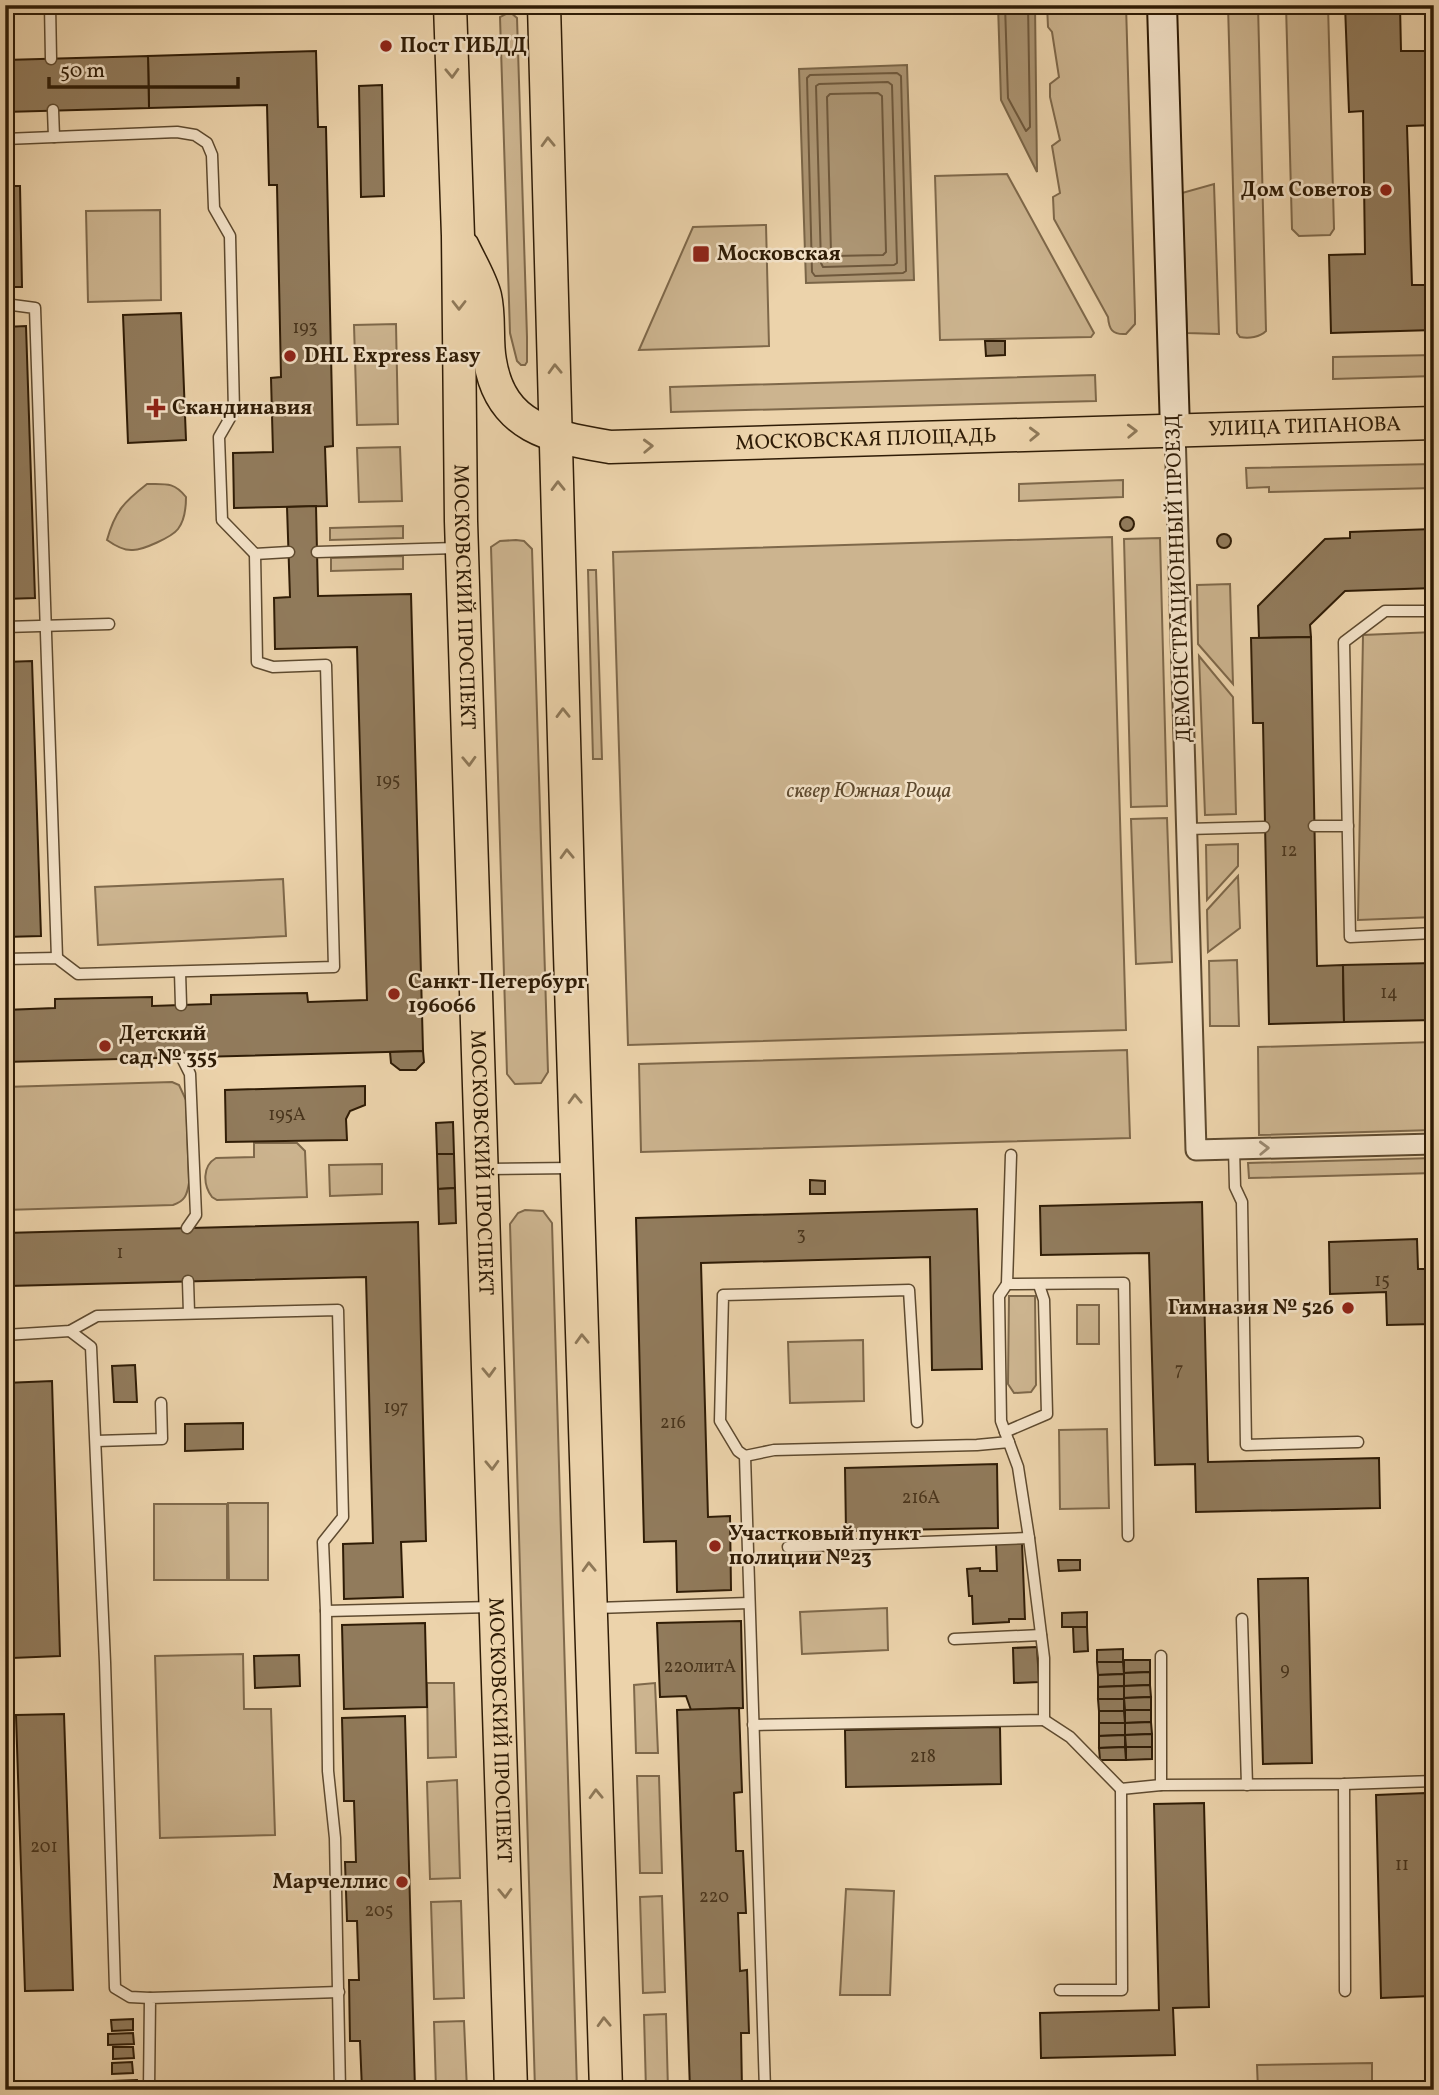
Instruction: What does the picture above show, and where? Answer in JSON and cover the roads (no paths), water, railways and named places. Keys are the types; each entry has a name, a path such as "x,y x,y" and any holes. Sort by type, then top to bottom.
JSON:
{"main road":[{"name":"МОСКОВСКИЙ ПРОСПЕКТ","path":"450,5 458,236 462,548 512,2090"},
{"path":"544,5 606,2090"},
{"name":"МОСКОВСКИЙ ПРОСПЕКТ","path":"458,236 485,296 490,361 496,383 509,407 527,423 557,437"},
{"name":"УЛИЦА ТИПАНОВА","path":"1175,430 1434,423"},
{"name":"МОСКОВСКАЯ ПЛОЩАДЬ","path":"557,437 610,447 1175,430"}],"street":[{"name":"ДЕМОНСТРАЦИОННЫЙ ПРОЕЗД","path":"1163,5 1196,1150 1234,1149"},
{"path":"1234,1149 1434,1144"}],"lane":[{"path":"50,5 51,59"},
{"path":"53,110 54,137"},
{"path":"5,139 177,132 195,135 207,143 212,155 214,208 230,236 232,290 234,411 219,437 222,520 255,554 257,662 273,667 327,666 334,967 78,974 57,958 5,960"},
{"path":"5,304 35,308 57,958"},
{"path":"317,552 462,548"},
{"path":"255,554 289,552"},
{"path":"1434,611 1385,611 1344,642 1350,937 1434,933"},
{"path":"5,627 109,624"},
{"path":"1314,826 1348,825"},
{"path":"1187,829 1264,827"},
{"path":"180,972 181,1005"},
{"path":"182,1058 190,1074 196,1215 187,1228"},
{"path":"1234,1149 1235,1187 1242,1202 1246,1445 1357,1442"},
{"path":"1011,1155 1007,1284 999,1296 1001,1421 1018,1467 1029,1538 1044,1658 1044,1720"},
{"path":"482,1169 577,1167"},
{"path":"188,1281 189,1313"},
{"path":"1007,1284 1124,1283 1128,1536"},
{"path":"917,1422 909,1290 723,1295 720,1421 738,1451 745,1456 774,1450 977,1446 1007,1437 1047,1414 1044,1300 1039,1284"},
{"path":"5,1335 70,1331 97,1316 338,1310 343,1517 323,1542 327,1611 327,1750 335,1838 340,2090"},
{"path":"70,1331 91,1347 116,1988 131,1997 150,1998 339,1992"},
{"path":"96,1441 162,1439 161,1403"},
{"path":"745,1456 765,2090"},
{"path":"788,1546 1029,1538"},
{"path":"591,1608 749,1603"},
{"path":"327,1611 496,1607"},
{"path":"1242,1619 1247,1785"},
{"path":"954,1639 1041,1634"},
{"path":"1161,1656 1161,1785"},
{"path":"753,1725 1044,1720 1070,1737 1121,1789 1122,1990 1060,1990"},
{"path":"1121,1789 1161,1785 1434,1781"},
{"path":"1344,1784 1345,1991"},
{"path":"149,2090 150,1998"}],"water":[{"path":"998,5 1035,5 1037,172 1001,100"},
{"path":"907,65 914,280 806,283 799,69"}],"place":[{"name":"Пост ГИБДД","path":"386,46"},
{"name":"Дом Советов","path":"1386,190"},
{"name":"Московская","path":"701,254"},
{"name":"DHL Express Easy","path":"290,356"},
{"name":"Скандинавия","path":"156,408"},
{"name":"Санкт-Петербург 196066","path":"394,994"},
{"name":"Детский сад № 355","path":"105,1046"},
{"name":"Гимназия № 526","path":"1348,1308"},
{"name":"Участковый пункт полиции №23","path":"715,1546"},
{"name":"Марчеллис","path":"402,1882"}],"park label":[{"name":"сквер Южная Роща","path":"869,791"}]}
